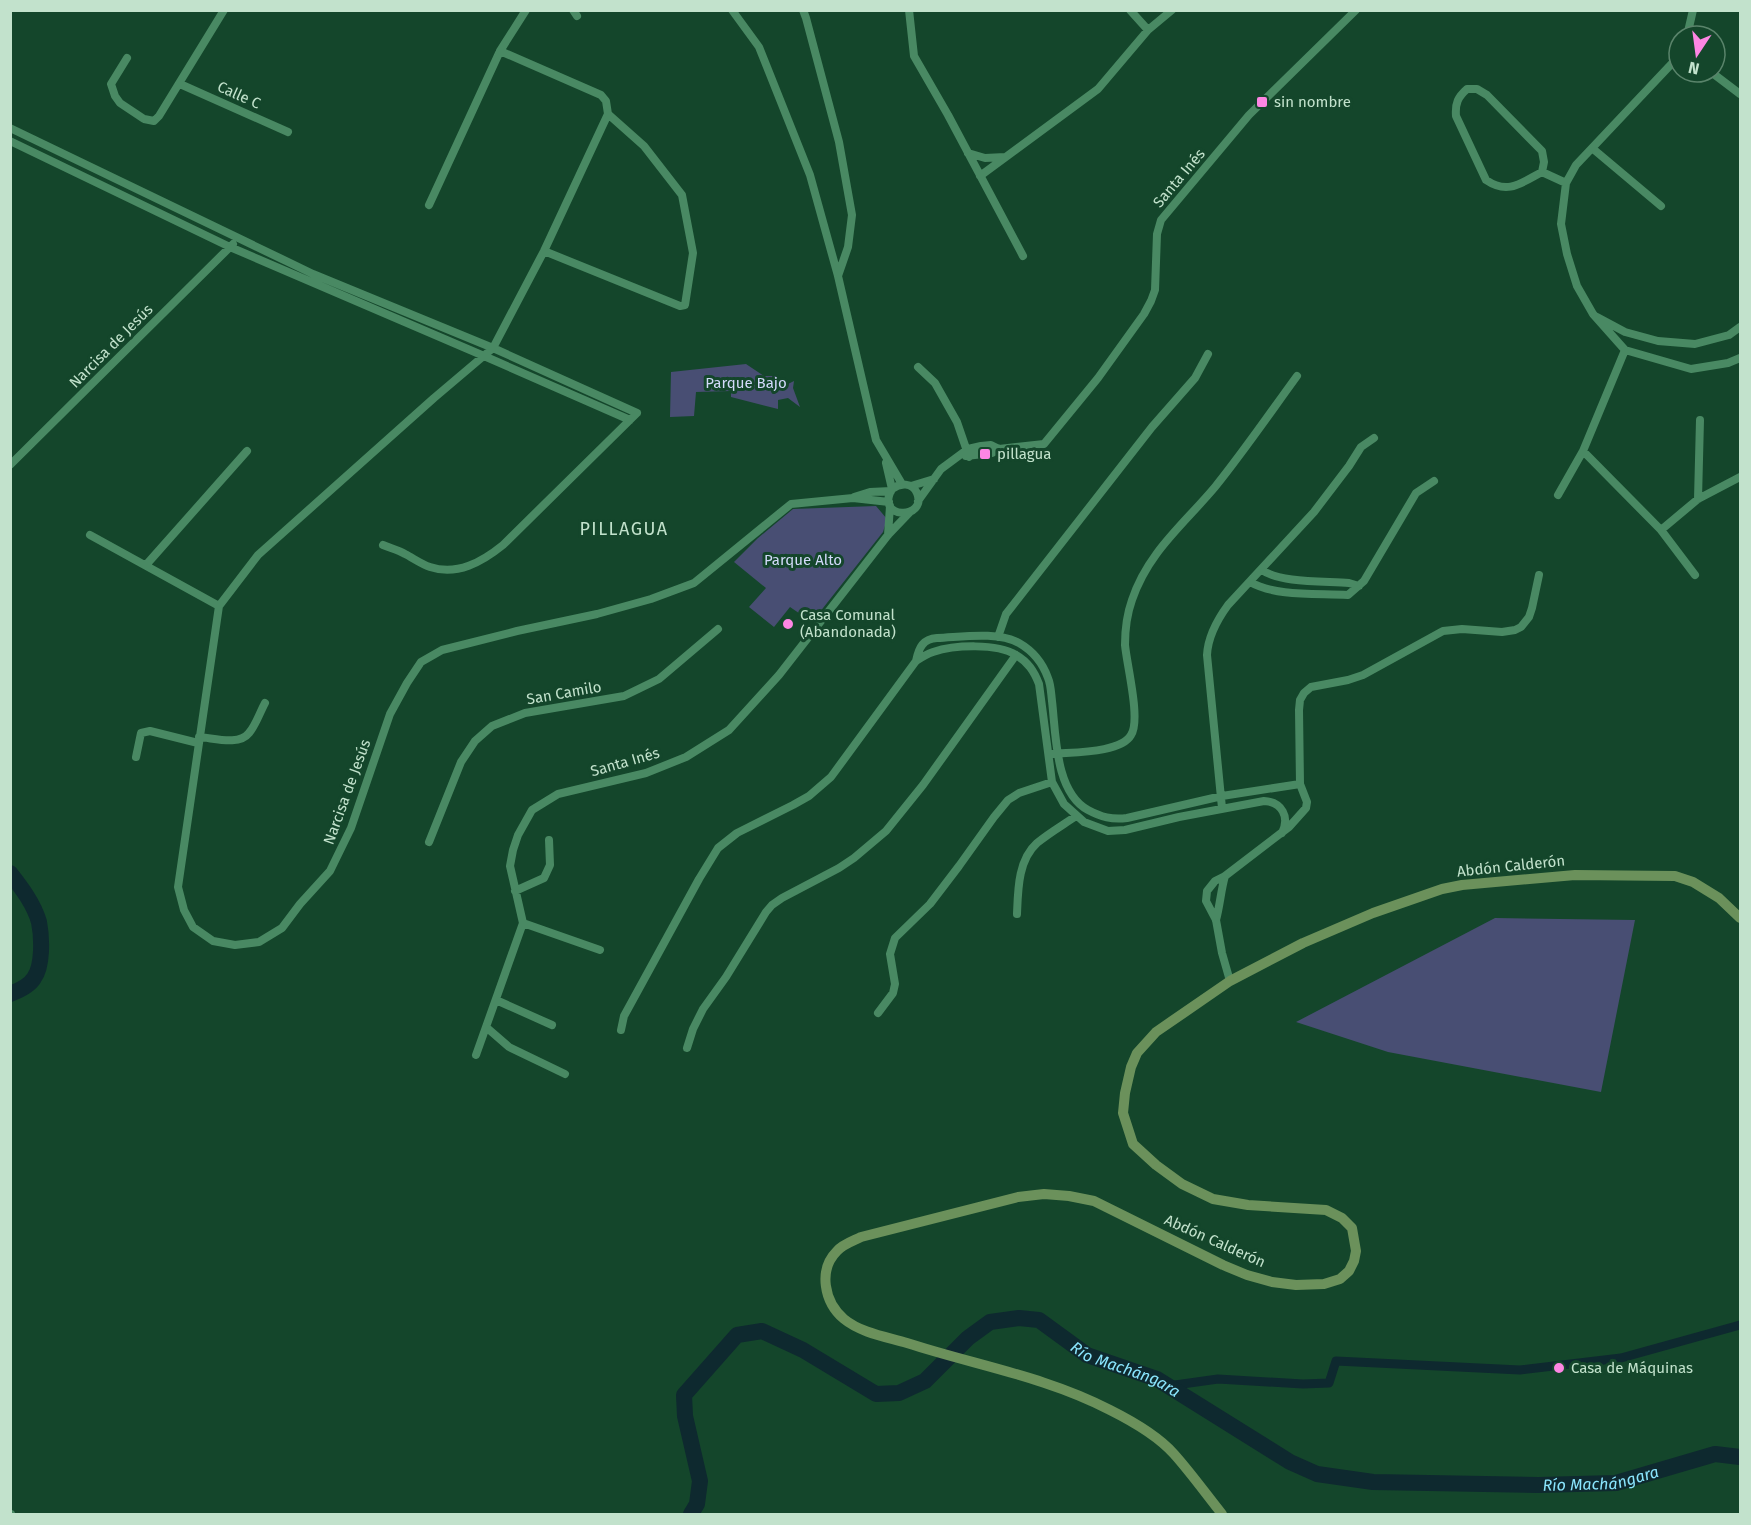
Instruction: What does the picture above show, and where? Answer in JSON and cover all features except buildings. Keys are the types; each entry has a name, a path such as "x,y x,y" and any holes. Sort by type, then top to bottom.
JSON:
{"street":[{"path":"127,58 111,84 115,96 120,103 144,119 154,121 180,84 224,10"},
{"path":"429,205 500,51 526,10"},
{"path":"732,10 759,46 810,175 838,276 876,440 885,457 906,485 916,493 918,501 914,509 906,514 897,512 889,504"},
{"path":"803,10 839,142 852,215 848,247 838,276"},
{"path":"909,10 914,56 1023,256"},
{"path":"1130,10 1148,30"},
{"path":"980,176 1098,89 1148,30 1172,10"},
{"name":"Santa Inés","path":"918,501 941,469 958,456 992,445 999,448 1044,444 1098,378 1144,315 1155,290 1157,234 1161,220 1249,115 1356,10"},
{"path":"493,348 544,251 608,114 606,101 600,95 500,51"},
{"path":"1667,69 1576,165 1566,183 1562,224 1567,254 1577,286 1593,314 1624,350 1690,369 1728,363 1740,358"},
{"path":"1727,83 1740,92"},
{"name":"Calle C","path":"180,84 288,132"},
{"path":"1467,89 1477,89 1487,95 1542,150 1544,162 1542,172 1514,187 1494,186 1486,180 1456,116 1455,105 1458,97 1467,89"},
{"path":"544,251 680,306 685,305 693,254 682,195 644,146 608,114"},
{"path":"10,128 237,239 311,278 630,420"},
{"path":"10,141 230,247 493,348 637,413 503,545 469,567 449,570 430,567 383,545"},
{"path":"1592,148 1661,206"},
{"path":"968,153 985,159 1007,156"},
{"path":"1542,172 1566,183"},
{"name":"Narcisa de Jesús","path":"10,465 237,239"},
{"path":"1593,314 1625,332 1658,341 1695,344 1729,335 1740,327"},
{"name":"Narcisa de Jesús","path":"493,348 258,555 219,606 178,887 184,910 193,927 213,941 235,945 259,942 282,928 330,871 351,828 390,714 421,662 442,650 517,630 597,614 651,599 694,583 790,504 853,498 889,504"},
{"path":"1558,495 1583,451 1624,350"},
{"path":"998,637 1006,614 1152,428 1196,378 1208,354"},
{"path":"918,367 935,383 957,422 969,453"},
{"path":"1049,754 1113,747 1127,741 1131,736 1135,722 1125,644 1131,603 1145,568 1183,520 1213,489 1238,458 1297,376"},
{"path":"1698,499 1700,420"},
{"path":"1222,808 1208,644 1219,617 1314,512 1361,447 1374,438"},
{"path":"146,565 247,450"},
{"path":"1583,451 1661,530 1695,575"},
{"path":"885,457 892,490 888,535"},
{"path":"1661,530 1698,499 1740,477"},
{"name":"Santa Inés","path":"906,485 934,479"},
{"path":"1250,582 1261,588 1276,591 1348,595 1359,586 1416,493 1434,481"},
{"path":"853,498 906,485"},
{"name":"Santa Inés","path":"523,923 510,866 518,835 532,810 558,794 646,773 686,757 729,730 779,675 888,535 910,512"},
{"path":"90,535 219,606"},
{"path":"1262,570 1279,578 1349,583 1359,586"},
{"path":"1230,981 1216,920 1206,901 1207,891 1215,881 1282,833 1306,808 1307,801 1300,784 1300,700 1304,693 1311,687 1363,675 1443,632 1462,629 1502,632 1521,627 1532,608 1539,575"},
{"name":"San Camilo","path":"429,842 461,762 475,741 492,726 525,713 624,696 659,679 718,629"},
{"path":"621,1030 624,1016 718,848 737,833 809,796 831,777 916,661 922,644 930,639 998,637 1019,644 1032,652 1043,666 1049,680 1063,779 1073,798 1082,807 1104,818 1127,818 1221,796 1300,784"},
{"path":"916,661 935,651 964,647 1006,650 1016,654 1028,664 1034,671 1039,684 1052,782 1065,804 1084,822 1098,828 1117,831 1264,801 1274,802 1284,813 1286,823 1282,833"},
{"path":"687,1048 703,1009 726,977 766,912 782,898 854,858 886,831 923,785 1016,654"},
{"path":"136,757 141,733 150,731 199,740 236,741 249,734 264,703"},
{"path":"878,1013 893,993 895,984 890,954 895,938 930,904 1008,800 1030,789 1052,782"},
{"path":"1017,914 1019,885 1027,856 1036,844 1076,816"},
{"path":"515,891 544,878 550,865 549,840"},
{"name":"Abdón Calderón","path":"1222,1515 1173,1452 1111,1410 1035,1380 861,1329 845,1319 833,1308 826,1292 828,1266 832,1257 839,1248 861,1237 1018,1197 1044,1194 1094,1200 1247,1275 1272,1282 1296,1285 1324,1284 1340,1279 1349,1271 1356,1251 1352,1228 1342,1218 1326,1210 1248,1205 1213,1199 1182,1184 1133,1144 1123,1113 1125,1092 1137,1053 1156,1032 1230,981 1303,943 1373,913 1442,889 1486,881 1575,875 1675,876 1693,882 1719,898 1740,918"},
{"path":"1216,920 1225,876"},
{"path":"477,1055 523,923 600,950"},
{"path":"496,1000 552,1024"},
{"path":"486,1027 509,1047 565,1074"}],"green space":[{"name":"Parque Bajo","path":"746,364 764,376 775,376 788,384 794,381 793,388 800,407 788,398 778,400 778,409 731,397 731,391 696,392 694,416 670,417 671,372"},
{"name":"Parque Alto","path":"876,506 887,519 883,532 812,622 790,607 774,627 749,607 766,588 734,562 758,538 793,509"},
{"path":"1495,918 1635,920 1601,1092 1388,1052 1296,1022"}],"waterway":[{"path":"10,873 34,909 39,922 41,943 39,966 34,978 27,985 10,994"},
{"name":"Río Machángara","path":"691,1514 697,1504 700,1481 685,1416 684,1395 737,1335 762,1331 803,1350 876,1394 899,1393 925,1381 968,1338 990,1322 1019,1318 1039,1320 1087,1355 1157,1379 1290,1462 1317,1474 1373,1482 1538,1485 1616,1483 1715,1454 1740,1457"},
{"path":"1168,1386 1218,1379 1303,1384 1329,1383 1336,1361 1520,1370 1621,1358 1740,1325"}],"place":[{"name":"sin nombre","path":"1262,102"},
{"name":"pillagua","path":"985,454"},
{"name":"Casa Comunal (Abandonada)","path":"788,624"},
{"name":"Casa de Máquinas","path":"1559,1368"}],"district":[{"name":"PILLAGUA","path":"624,529"}]}
